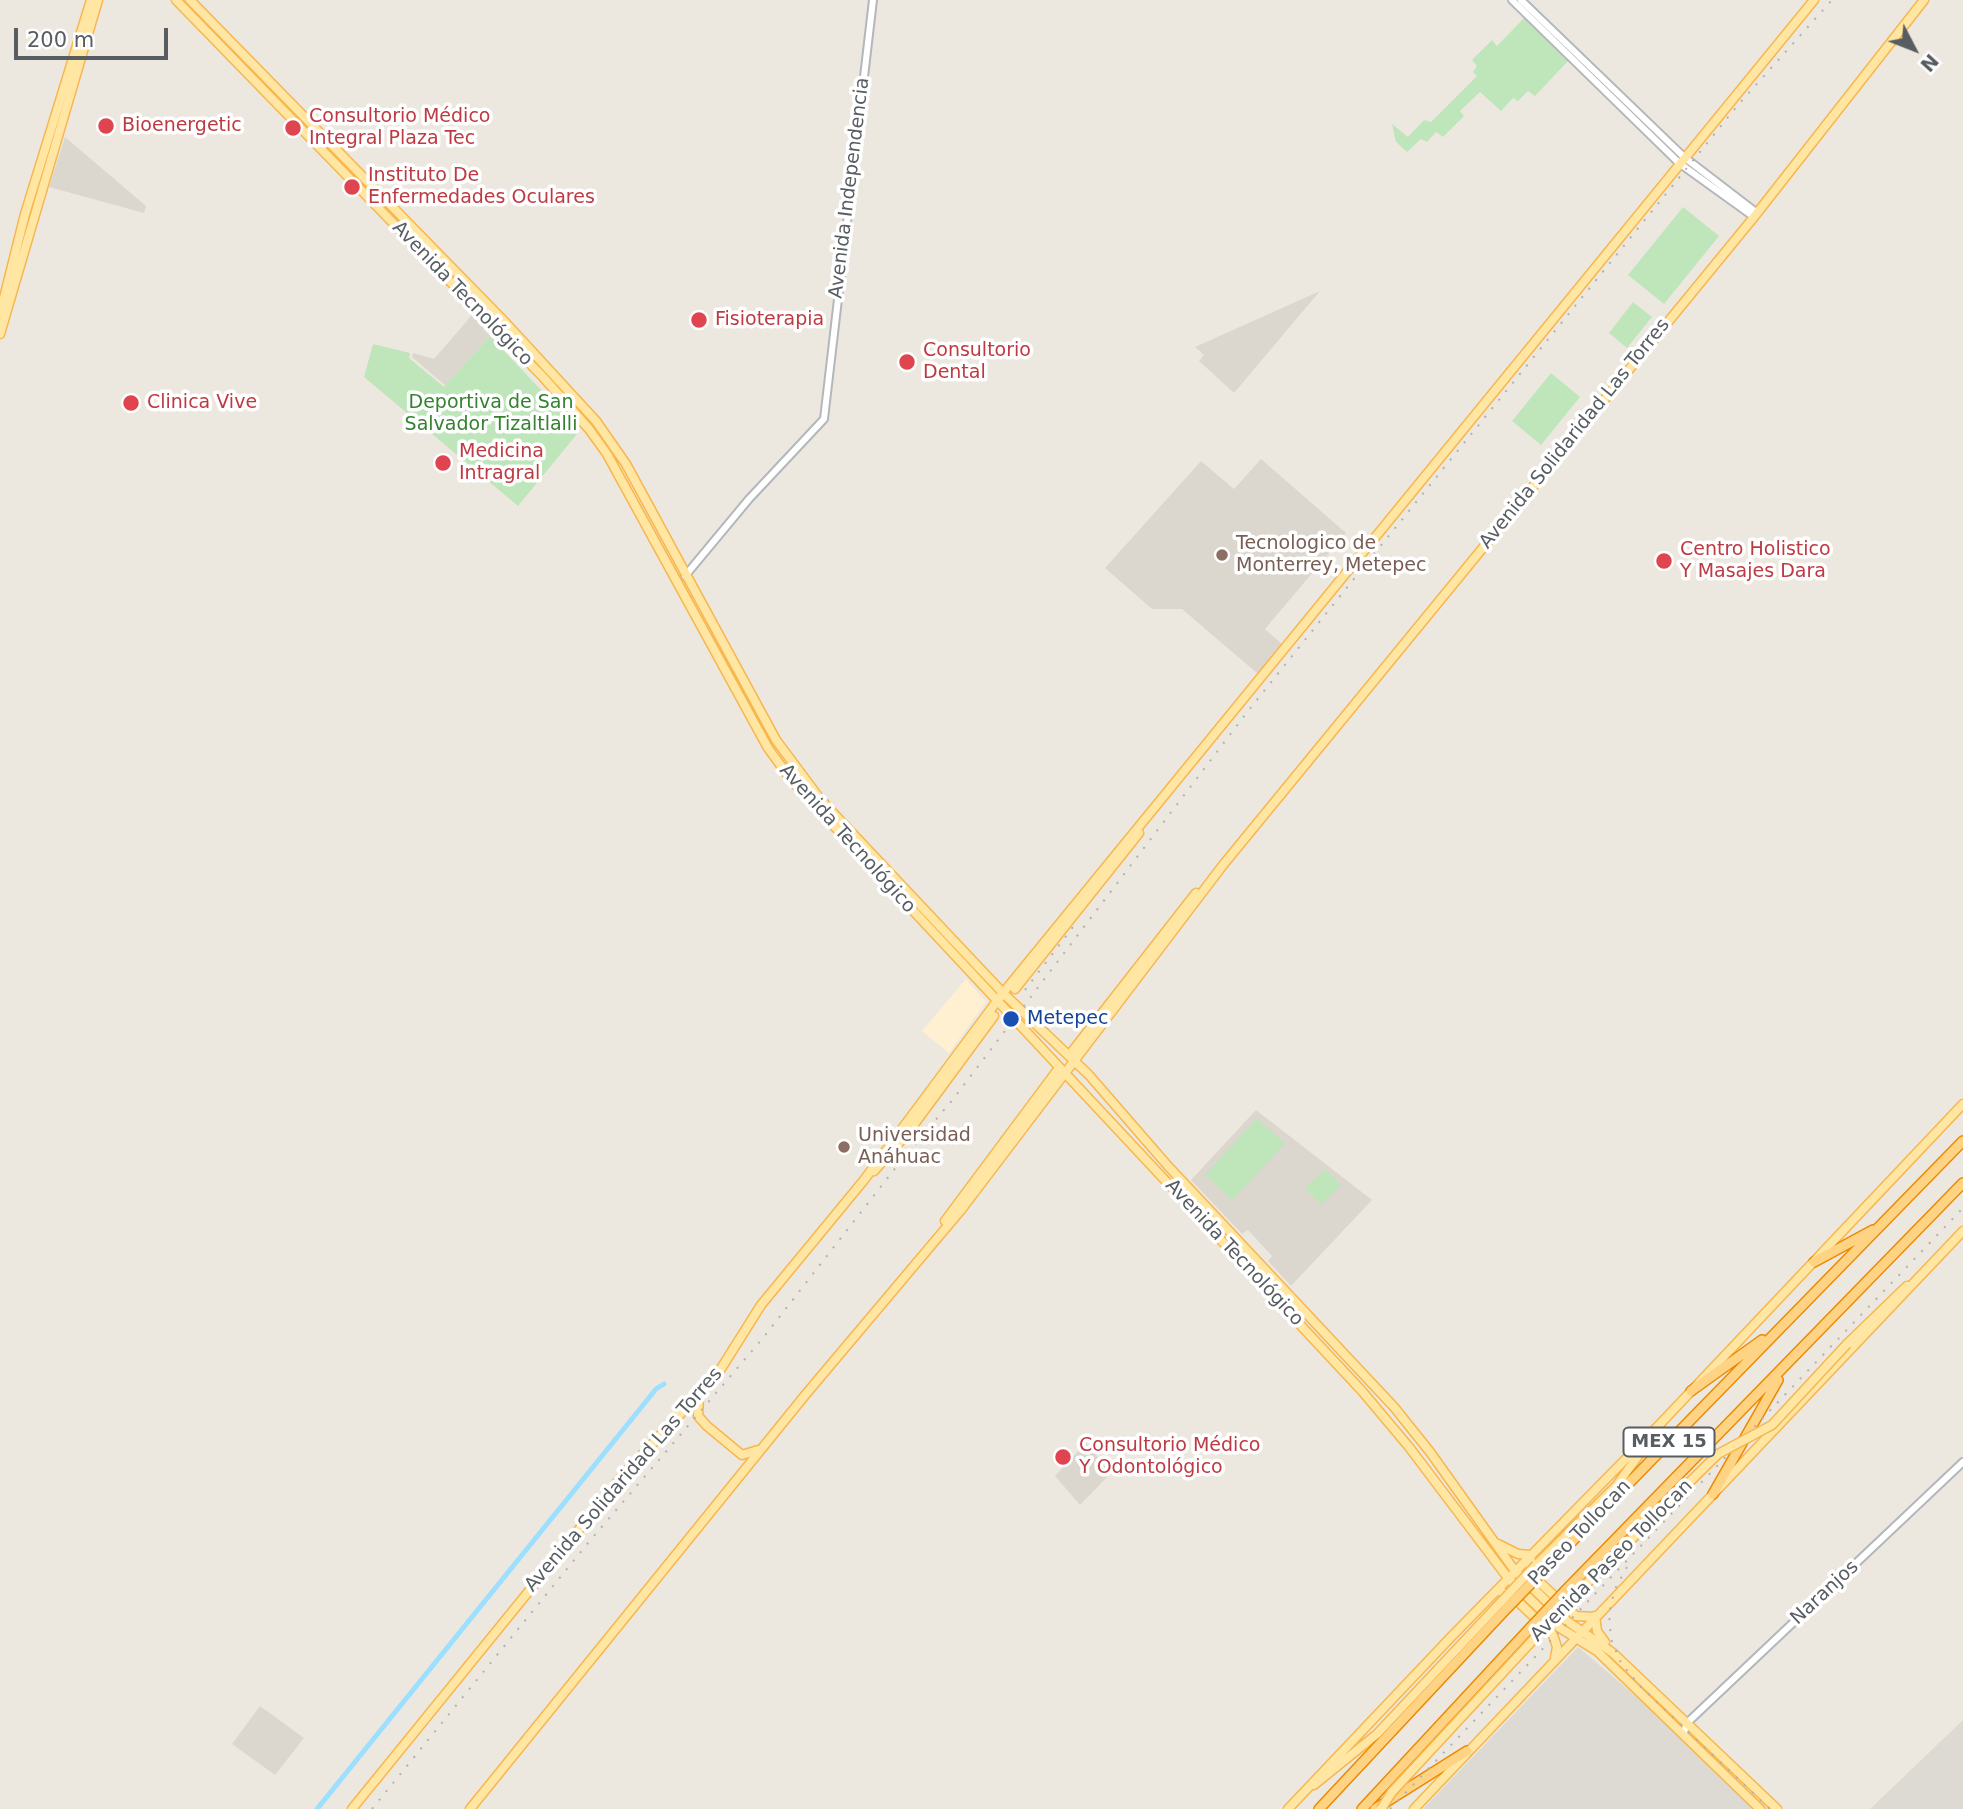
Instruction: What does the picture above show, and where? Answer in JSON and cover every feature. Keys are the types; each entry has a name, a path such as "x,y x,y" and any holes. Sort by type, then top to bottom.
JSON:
{"highway":[{"path":"1946,1159 1963,1132"},
{"name":"Paseo Tollocan","path":"1319,1809 1539,1568 1796,1313 1963,1141"},
{"name":"Paseo Tollocan","path":"1363,1809 1564,1592 1963,1183"},
{"path":"1814,1262 1881,1227"},
{"path":"1691,1391 1796,1313"},
{"path":"1713,1494 1786,1367"},
{"path":"1375,1809 1467,1751"}],"main road":[{"path":"0,314 25,214 91,0"},
{"path":"0,334 99,0"},
{"name":"Avenida Tecnológico","path":"176,0 584,422 607,454 773,755 847,842 1308,1332 1401,1437 1508,1578 1578,1634"},
{"name":"Avenida Tecnológico","path":"190,0 503,320 586,409 626,464 776,740 800,775 1003,993 1073,1057 1149,1143 1394,1407 1516,1571 1578,1634"},
{"name":"Avenida Solidaridad Las Torres","path":"352,1809 624,1474 724,1366 761,1305 864,1180 1003,993 1814,0"},
{"name":"Avenida Solidaridad Las Torres","path":"470,1809 766,1443 922,1256 1066,1072 1073,1057 1163,932 1223,864 1755,215 1924,0"},
{"name":"Avenida Solidaridad Las Torres","path":"1015,989 1136,837 1145,821"},
{"name":"Avenida Solidaridad Las Torres","path":"864,1180 910,1130 994,1016"},
{"name":"Avenida Solidaridad Las Torres","path":"922,1256 1056,1072"},
{"path":"1077,1085 1080,1078 1089,1075"},
{"path":"1288,1809 1494,1592 1661,1423 1963,1104"},
{"path":"1140,1151 1149,1143"},
{"name":"Avenida Paseo Tollocan","path":"1413,1809 1963,1231"},
{"name":"Avenida Paseo Tollocan","path":"1381,1809 1392,1792 1571,1599 1718,1454 1772,1425 1893,1296 1921,1276"},
{"path":"1308,1332 1316,1324"},
{"path":"699,1395 698,1416 738,1453 751,1454 766,1443"},
{"path":"1539,1568 1617,1485 1661,1423"},
{"path":"1446,1497 1456,1490"},
{"path":"1491,1539 1510,1551 1531,1555"},
{"path":"1531,1555 1529,1567 1534,1577 1576,1616 1595,1616 1597,1631 1620,1666 1683,1736 1760,1809"},
{"path":"1490,1556 1497,1578 1494,1592"},
{"path":"1494,1592 1509,1593 1553,1635 1557,1647 1553,1660"},
{"path":"1306,1790 1377,1734 1505,1604"},
{"path":"1578,1634 1687,1723 1777,1809"},
{"path":"1578,1634 1613,1653"}],"street":[{"name":"Avenida Independencia","path":"685,576 744,505 824,419 873,0"},
{"path":"1512,0 1556,37"},
{"path":"1521,0 1681,160 1755,215"},
{"name":"Naranjos","path":"1687,1723 1963,1462"},
{"path":"1683,1736 1687,1723"}],"shaded area":[{"path":"65,137 146,206 144,213 49,187"},
{"path":"1320,291 1234,393 1199,361 1204,355 1195,347"},
{"path":"472,315 490,336 446,386 412,357 413,353 434,359"},
{"name":"Tecnologico de Monterrey, Metepec","path":"1261,459 1346,533 1265,629 1282,644 1258,674 1182,609 1152,609 1105,568 1201,461 1234,489"},
{"path":"966,979 986,1002 949,1053 922,1031"},
{"path":"1256,1110 1372,1200 1291,1286 1268,1261 1272,1256 1248,1230 1242,1234 1191,1180"},
{"path":"1086,1443 1111,1473 1080,1505 1055,1476"},
{"path":"1578,1647 1769,1809 1423,1809"},
{"path":"260,1706 304,1738 275,1775 232,1744"},
{"path":"1963,1720 1963,1809 1870,1809"}],"green space":[{"path":"1526,16 1569,60 1535,96 1528,91 1518,101 1513,98 1501,111 1480,92 1460,111 1464,116 1443,137 1436,132 1427,142 1421,139 1407,152 1396,142 1392,124 1408,137 1424,120 1431,122 1477,76 1473,72 1477,66 1472,60 1492,40 1497,46"},
{"path":"1683,207 1719,236 1664,304 1628,275"},
{"path":"1633,302 1652,317 1627,348 1609,333"},
{"name":"Deportiva de San Salvador Tizaltlalli","path":"490,336 578,429 577,434 518,506 364,377 373,344 410,353 409,358 444,387"},
{"path":"1551,373 1580,397 1541,445 1512,421"},
{"path":"1257,1118 1285,1144 1232,1200 1205,1175"},
{"path":"1325,1169 1341,1185 1321,1205 1305,1188"}],"waterway":[{"path":"317,1809 656,1389 664,1384"}],"railway":[{"path":"372,1809 588,1543 763,1338 893,1171 954,1098 1248,711 1353,580 1738,105 1832,0"},
{"path":"1025,990 1076,923"},
{"path":"1390,1809 1963,1208"},
{"path":"1627,1567 1615,1589 1609,1613 1611,1639 1621,1663 1640,1686 1770,1809"}],"place":[{"name":"Bioenergetic","path":"106,126"},
{"name":"Consultorio Médico Integral Plaza Tec","path":"293,128"},
{"name":"Instituto De Enfermedades Oculares","path":"352,187"},
{"name":"Fisioterapia","path":"699,320"},
{"name":"Consultorio Dental","path":"907,362"},
{"name":"Clinica Vive","path":"131,403"},
{"name":"Medicina Intragral","path":"443,463"},
{"name":"Tecnologico de Monterrey, Metepec","path":"1222,555"},
{"name":"Centro Holistico Y Masajes Dara","path":"1664,561"},
{"name":"Metepec","path":"1011,1019"},
{"name":"Universidad Anáhuac","path":"844,1147"},
{"name":"Consultorio Médico Y Odontológico","path":"1063,1457"}]}
